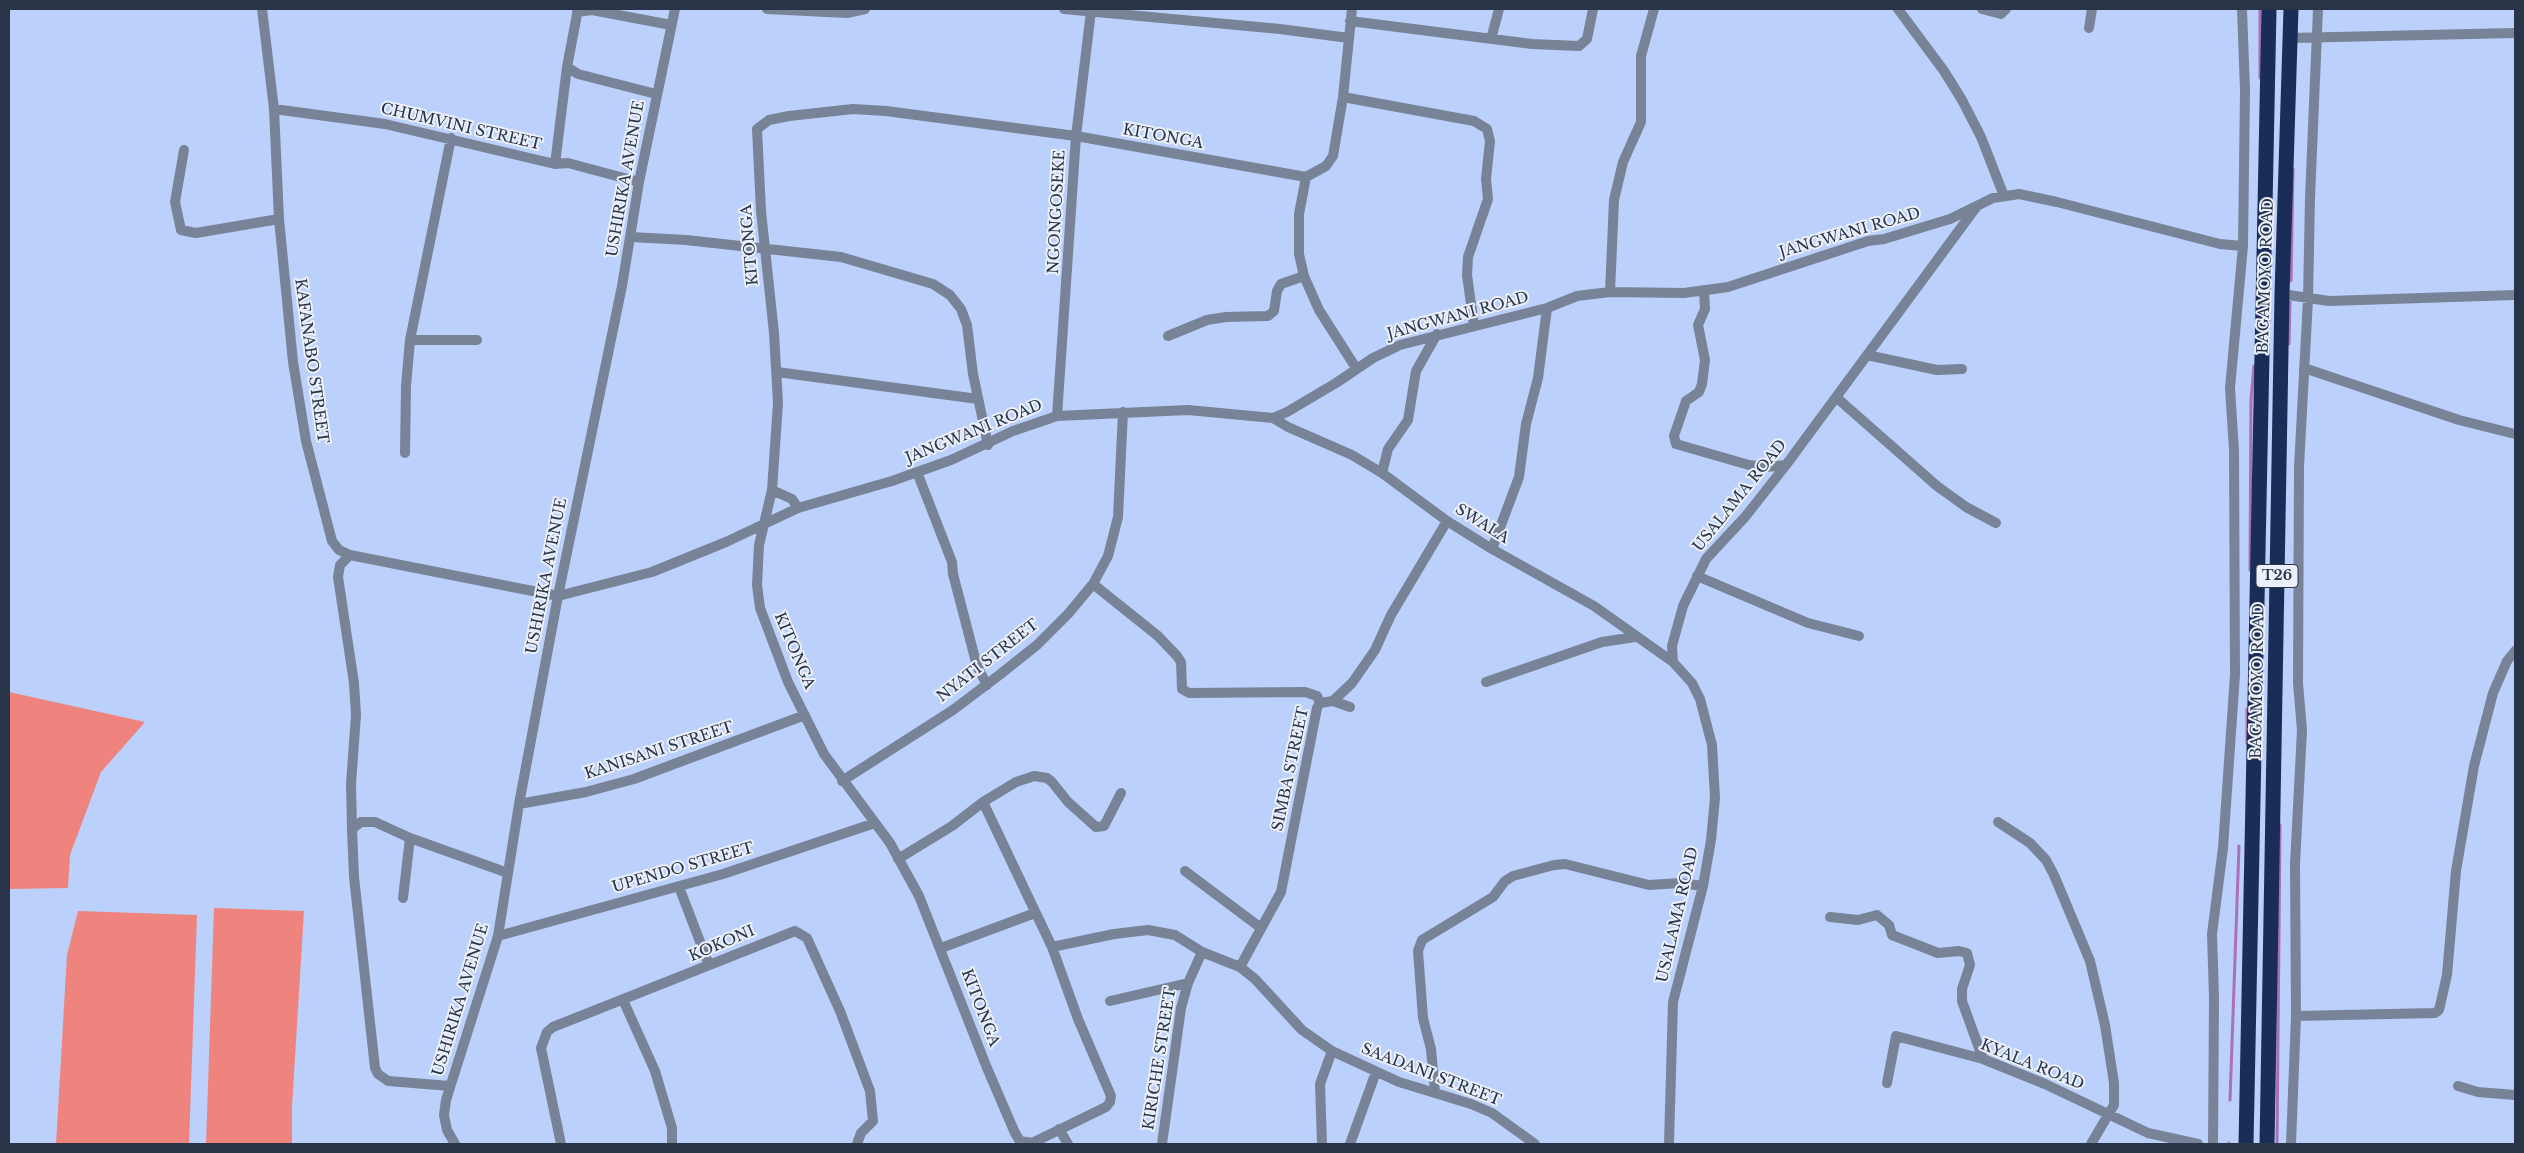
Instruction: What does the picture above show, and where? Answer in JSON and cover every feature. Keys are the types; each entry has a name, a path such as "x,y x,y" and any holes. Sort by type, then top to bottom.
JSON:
{"highway":[{"name":"BAGAMOYO ROAD","path":"2246,1144 2269,9"},
{"name":"BAGAMOYO ROAD","path":"2267,1144 2282,294 2291,9"}],"street":[{"name":"KAFANABO STREET","path":"262,9 274,109 278,219 292,355 306,441 332,541 339,550 350,555 558,596"},
{"name":"USHIRIKA AVENUE","path":"454,1144 447,1130 444,1115 450,1086 498,936 519,804 558,596 631,237 639,182 656,94 675,9"},
{"path":"767,9 847,13 865,9"},
{"path":"1064,9 1143,12 1349,38"},
{"path":"1352,9 1333,156 1326,166 1306,177 1299,214 1299,254 1304,276 1319,310 1356,368"},
{"path":"1491,39 1499,9"},
{"path":"1350,21 1532,44 1579,46 1587,39 1593,9"},
{"path":"1610,292 1614,200 1624,162 1641,122 1641,56 1654,9"},
{"path":"1898,9 1944,71 1962,100 1981,137 2004,196"},
{"path":"1982,9 2002,14 2006,9"},
{"path":"2089,28 2092,9"},
{"path":"2213,1144 2214,997 2212,934 2222,848 2235,675 2234,450 2230,388 2243,246 2245,90 2242,9"},
{"path":"2291,1144 2296,1016 2295,864 2302,730 2298,683 2299,468 2308,299 2318,9"},
{"path":"555,164 567,67 578,10 592,10 671,25"},
{"name":"NGONGOSEKE","path":"1058,416 1076,136 1092,11"},
{"path":"2291,38 2515,33"},
{"path":"567,67 578,74 656,94"},
{"path":"1342,97 1474,120 1487,128 1490,140 1486,179 1488,199 1468,257 1467,275 1474,326"},
{"name":"CHUMVINI STREET","path":"274,109 385,124 555,164 568,164 639,182"},
{"name":"KITONGA","path":"983,802 1052,947 1078,1019 1111,1096 1110,1102 1106,1107 1032,1143 1020,1141 987,1068 919,896 890,843 842,781 824,754 788,682 760,608 759,544 772,490 777,372 764,248 756,142 757,129 769,120 853,110 886,110 1076,136 1306,177"},
{"path":"405,453 406,386 410,340 451,138"},
{"path":"184,150 175,202 181,230 196,233 278,219"},
{"name":"JANGWANI ROAD","path":"558,596 652,572 798,508 917,472 988,445 1013,431 1058,416 1188,410 1273,418 1287,412 1356,368 1400,345 1437,334 1547,308 1577,296 1610,292 1684,293 1728,287 1868,241 1930,226 1950,219 1980,204 2004,196 2019,194 2213,242 2243,246"},
{"name":"USALAMA ROAD","path":"1669,1144 1673,1002 1703,886 1711,840 1715,798 1712,745 1700,699 1692,683 1673,662 1672,646 1683,606 1706,559 1745,518 1786,465 1980,204"},
{"path":"631,237 764,248 841,258 918,277 950,294 961,309 967,325 978,398 988,445"},
{"path":"1168,336 1207,320 1226,316 1268,316 1274,311 1277,291 1282,284 1304,276"},
{"path":"1704,290 1705,309 1698,325 1705,360 1702,384 1699,392 1686,401 1674,436 1676,444 1749,465 1766,467 1786,465"},
{"path":"2282,294 2308,299 2337,301 2515,295"},
{"path":"1492,549 1520,477 1526,424 1538,378 1547,308"},
{"path":"1382,473 1388,449 1408,420 1416,371 1437,334"},
{"path":"410,340 477,340"},
{"path":"1868,355 1937,370 1962,369"},
{"path":"2304,368 2459,420 2515,434"},
{"path":"777,372 978,398"},
{"path":"1837,398 1937,486 1966,507 1996,523"},
{"name":"NYATI STREET","path":"842,781 953,710 986,685 1037,645 1094,584 1108,556 1118,517 1123,412"},
{"name":"SWALA","path":"1273,418 1288,427 1352,455 1382,473 1447,521 1492,549 1594,606 1635,637 1673,662"},
{"path":"917,472 952,562 953,574 977,666 986,685"},
{"path":"772,490 792,499 798,508"},
{"name":"SIMBA STREET","path":"1240,967 1281,892 1315,714 1320,703 1333,700 1352,683 1375,650 1391,615 1447,521"},
{"path":"350,555 340,565 338,577 354,683 356,715 351,784 352,829 356,897 375,1068 378,1074 388,1081 450,1086"},
{"path":"1697,576 1808,623 1859,636"},
{"path":"1094,584 1133,614 1170,649 1181,662 1182,689 1189,693 1306,692 1317,696 1320,703"},
{"path":"1486,682 1602,642 1635,637"},
{"path":"2296,1016 2435,1013 2439,1010 2447,975 2456,871 2474,766 2493,693 2507,661 2515,651"},
{"path":"1333,700 1350,707"},
{"name":"KANISANI STREET","path":"519,804 586,792 634,779 805,715"},
{"path":"898,859 952,826 983,802 1016,782 1034,776 1040,776 1052,782 1068,802 1096,827 1104,826 1121,793"},
{"path":"352,829 361,822 375,822 410,838 508,873"},
{"path":"1998,822 2030,843 2046,860 2090,961 2105,1025 2114,1083 2114,1105 2091,1144"},
{"name":"UPENDO STREET","path":"498,936 679,887 802,849 875,823"},
{"path":"403,898 410,838"},
{"path":"1435,1092 1431,1049 1423,1018 1418,951 1422,940 1493,897 1505,881 1513,876 1554,865 1565,864 1649,886 1680,883 1703,886"},
{"path":"1185,871 1261,928"},
{"path":"679,887 709,965"},
{"path":"941,948 1035,912"},
{"path":"1830,917 1855,920 1872,915 1880,916 1889,925 1892,935 1938,953 1959,950 1967,953 1970,965 1962,989 1962,1000 1983,1059"},
{"name":"SAADANI STREET","path":"1052,947 1097,937 1148,930 1175,935 1202,952 1240,967 1255,979 1302,1030 1332,1051 1399,1082 1435,1092 1492,1113 1535,1144"},
{"name":"KOKONI","path":"561,1144 541,1048 543,1040 553,1027 795,931 807,938 840,1011 870,1091 873,1121 861,1133 858,1144"},
{"name":"KIRICHE STREET","path":"1162,1144 1174,1052 1188,982 1202,952"},
{"path":"1110,1001 1188,982"},
{"path":"623,1000 655,1071 672,1128 672,1144"},
{"name":"KYALA ROAD","path":"1887,1083 1896,1036 1983,1059 2148,1133 2198,1144"},
{"path":"1322,1144 1320,1084 1332,1051"},
{"path":"1350,1144 1376,1072"},
{"path":"2458,1086 2478,1092 2515,1095"},
{"path":"1059,1129 1068,1144"}],"shaded area":[{"path":"9,692 145,722 101,772 70,855 68,888 9,889"},
{"path":"214,908 304,911 292,1106 292,1144 206,1144"},
{"path":"78,911 197,915 189,1144 56,1144 67,955"}],"waterway":[{"path":"2260,9 2260,78"},
{"path":"2291,281 2293,169"},
{"path":"2289,344 2290,302"},
{"path":"2250,570 2251,400 2254,366"},
{"path":"2247,709 2247,743"},
{"path":"2277,1144 2280,825"},
{"path":"2230,1100 2239,846"}]}
